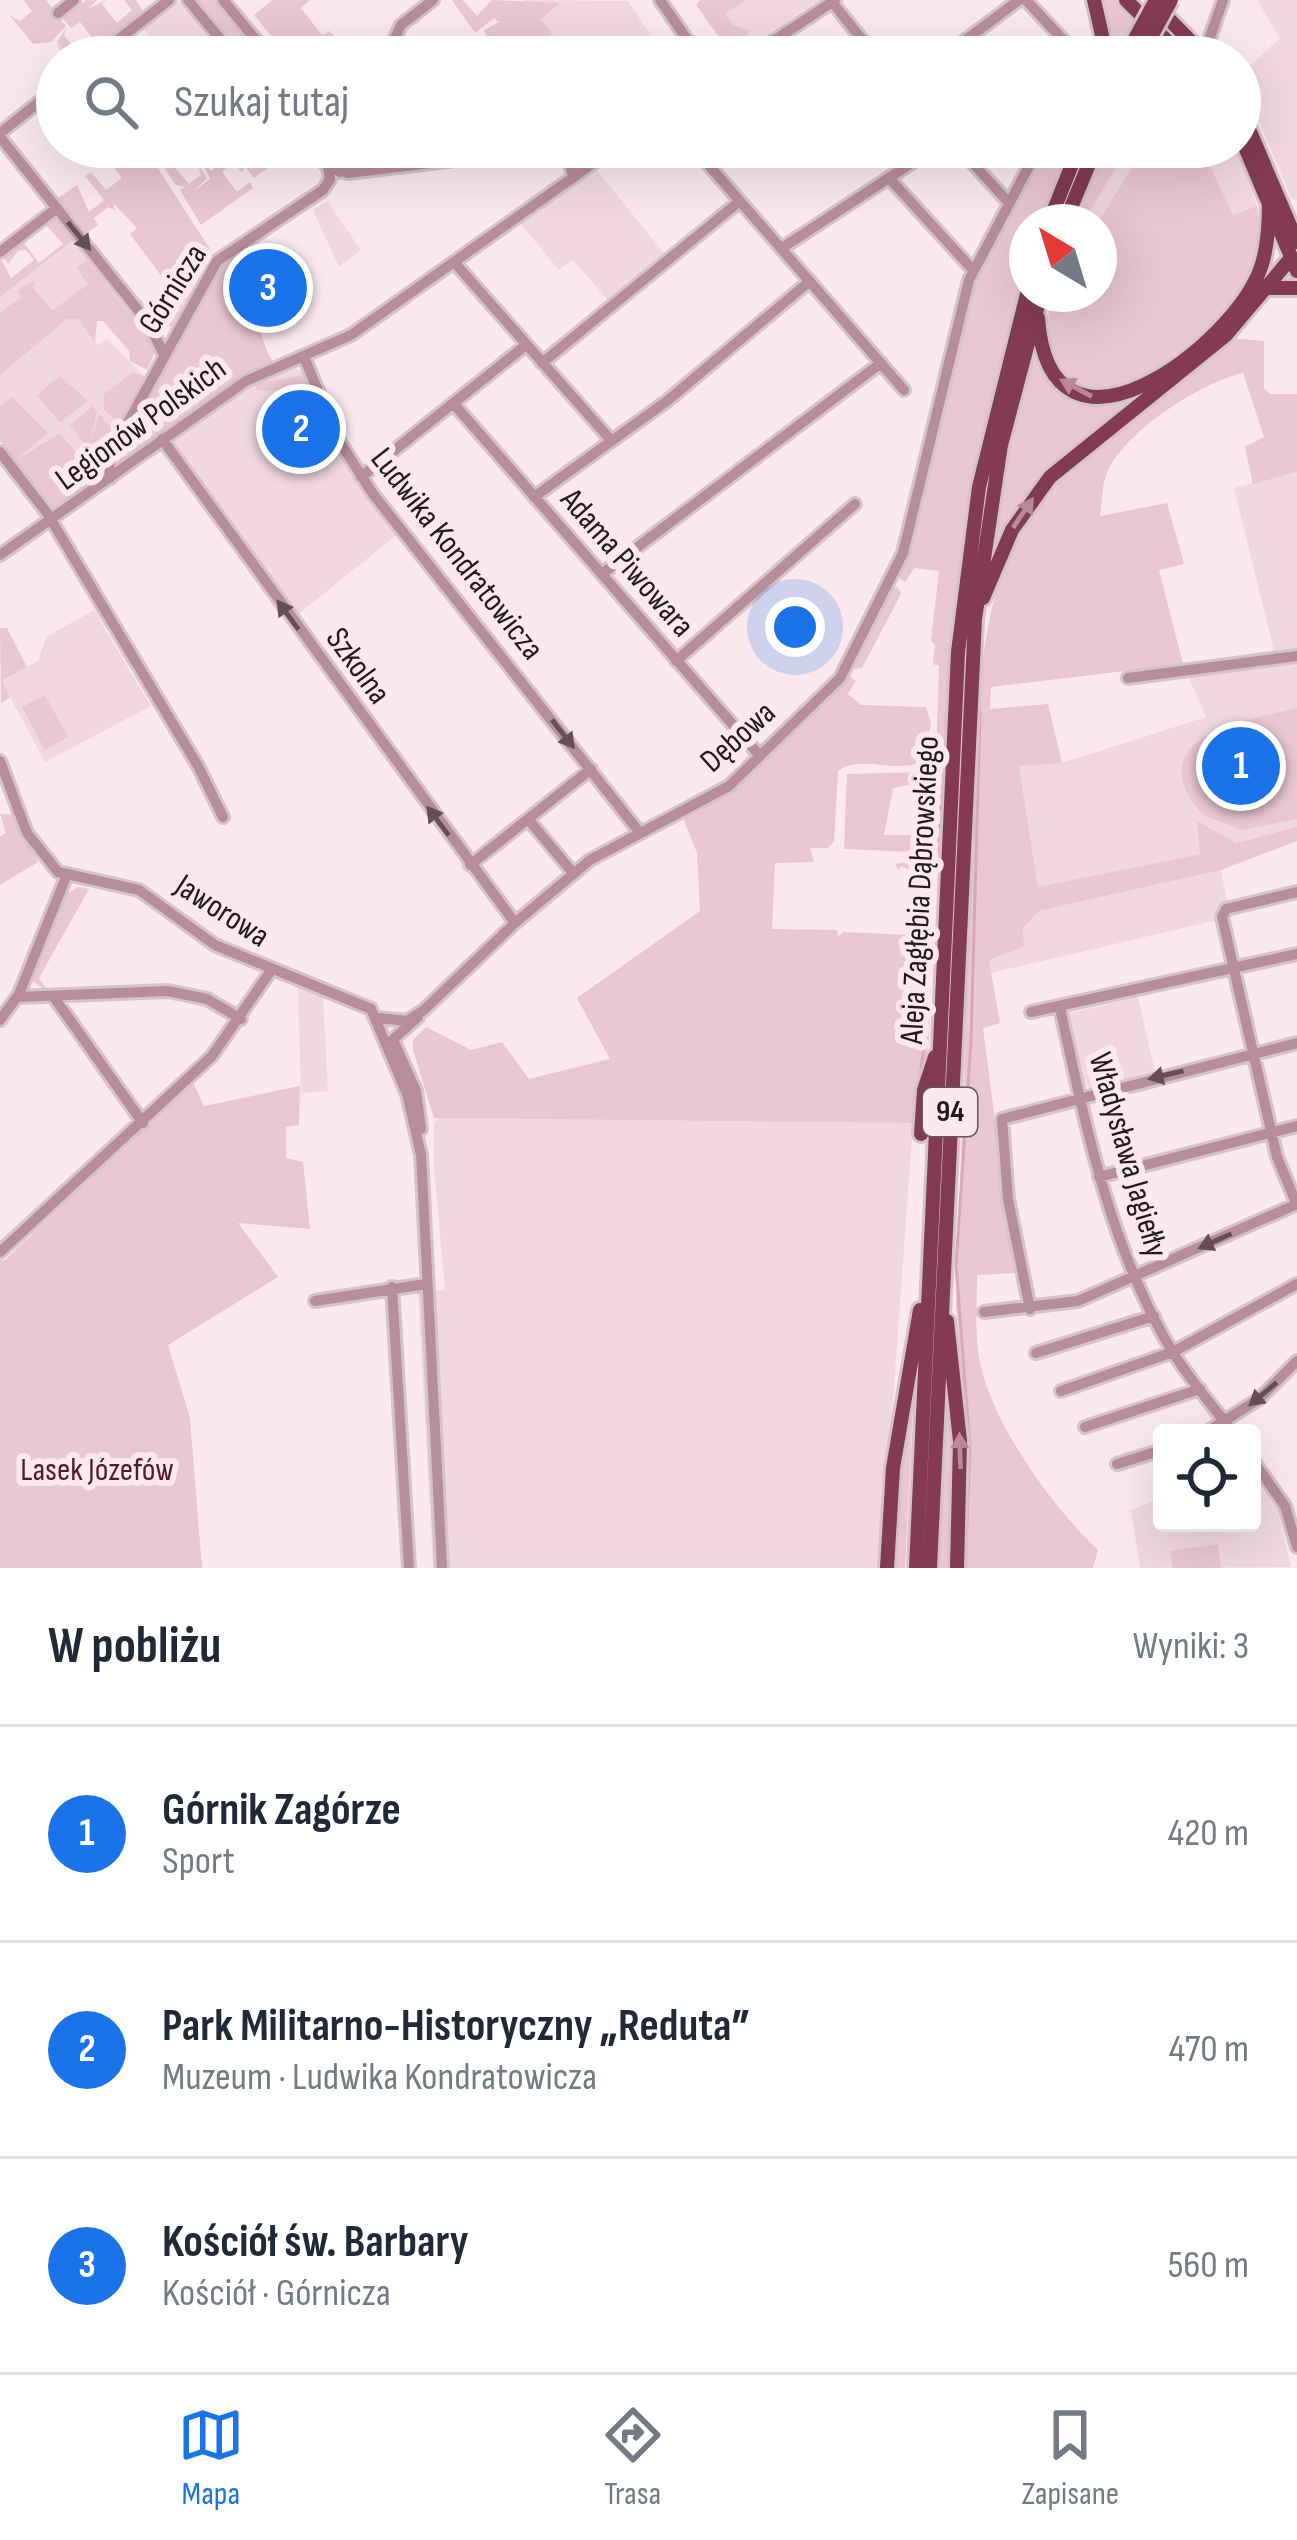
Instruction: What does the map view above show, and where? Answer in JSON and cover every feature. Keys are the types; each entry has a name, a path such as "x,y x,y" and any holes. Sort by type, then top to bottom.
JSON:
{"main road":[{"path":"1094,0 1102,36"},
{"path":"1126,0 1162,36"},
{"path":"1135,36 1153,0 1184,36"},
{"path":"1151,36 1171,0"},
{"path":"1261,164 1296,257"},
{"path":"1056,204 1071,168"},
{"path":"1072,204 1087,168"},
{"path":"1254,168 1296,257"},
{"path":"1261,267 1269,202"},
{"path":"1037,312 1042,352 1055,375 1083,395 1115,398 1145,385 1223,324 1261,267 1274,256 1296,257"},
{"path":"975,619 1012,530 1049,477 1226,335 1296,257"},
{"path":"1265,288 1297,288"},
{"name":"Aleja Zagłębia Dąbrowskiego","path":"916,1568 966,574 999,390 1030,312"},
{"name":"Aleja Zagłębia Dąbrowskiego","path":"930,1568 975,619 1001,445 1032,312"},
{"path":"921,1134 924,1090 939,1046"},
{"path":"887,1568 892,1468 929,1264"},
{"path":"942,1280 960,1441 957,1568"}],"street":[{"path":"58,13 74,0"},
{"path":"143,0 154,12"},
{"path":"123,36 169,0"},
{"path":"188,0 218,36"},
{"path":"223,0 253,36"},
{"path":"396,36 401,25 433,0"},
{"path":"660,0 685,36"},
{"path":"972,36 1023,0 1058,36"},
{"path":"1208,36 1223,0"},
{"path":"780,36 833,1 860,36"},
{"path":"36,105 0,135 149,324 163,356"},
{"name":"Górnicza","path":"110,478 109,457 221,256 323,190 336,168"},
{"path":"334,170 352,168"},
{"path":"569,168 572,178"},
{"name":"Legionów Polskich","path":"0,555 254,376 352,334 584,168"},
{"path":"712,168 904,389"},
{"path":"782,248 904,168"},
{"path":"977,168 1009,202"},
{"name":"Dębowa","path":"391,1042 573,873 724,789 840,678 892,581 973,270 1028,168"},
{"path":"889,178 973,270"},
{"path":"542,363 740,200"},
{"path":"0,252 57,208"},
{"path":"454,262 609,438"},
{"path":"534,497 609,438 679,392 810,281"},
{"path":"361,477 526,345"},
{"name":"Ludwika Kondratowicza","path":"304,357 361,477 640,832"},
{"path":"602,574 881,363"},
{"name":"Adama Piwowara","path":"453,404 760,756"},
{"name":"Szkolna","path":"162,439 515,922"},
{"path":"0,452 51,522 199,766 223,817"},
{"path":"676,661 855,505"},
{"path":"1128,678 1297,656"},
{"path":"0,761 27,833 51,867 66,877 17,997 0,1020"},
{"path":"470,865 591,770"},
{"path":"528,819 573,873"},
{"name":"Jaworowa","path":"66,877 139,890 197,935 270,972 358,1000 378,1018"},
{"path":"984,1312 1078,1300 1297,1205 1282,1179 1222,917 1226,909 1297,892"},
{"path":"1031,1012 1297,954"},
{"path":"0,1252 212,1056 270,972"},
{"path":"17,997 168,991 207,999 241,1019"},
{"path":"52,996 143,1123"},
{"name":"Władysława Jagiełły","path":"1060,1008 1100,1177 1134,1277 1173,1352 1226,1424"},
{"path":"378,1018 407,1021 424,1010"},
{"path":"378,1018 391,1042 421,1155 442,1568"},
{"path":"1030,1309 1008,1198 1002,1118 1297,1043"},
{"path":"1100,1177 1297,1126"},
{"path":"315,1301 426,1284"},
{"path":"1061,1390 1173,1352 1297,1284"},
{"path":"392,1287 409,1568"},
{"path":"1036,1353 1154,1316"},
{"path":"1233,1424 1297,1361"},
{"path":"1085,1427 1200,1389"},
{"path":"1118,1464 1153,1453"},
{"path":"1261,1472 1285,1506 1297,1546"}],"shaded area":[{"path":"177,0 207,36 149,36 141,26"},
{"path":"524,0 628,1 651,36 495,36"},
{"path":"741,0 819,0 765,36 718,36 707,21"},
{"path":"1257,0 1297,0 1297,200 1291,198 1261,126 1261,56 1280,38"},
{"path":"595,168 664,253 607,299 573,260 559,270 519,222"},
{"path":"1116,168 1132,168 1109,204 1094,204"},
{"path":"1211,168 1244,168 1257,206 1233,216"},
{"path":"327,201 361,250 339,267 313,210"},
{"path":"72,239 109,285 68,318 76,319 98,345 107,339 145,377 100,459 48,501 0,439 0,375 19,359 0,336 0,296"},
{"path":"294,367 306,375 344,458 399,533 296,616 169,442 255,382"},
{"path":"1297,472 1297,827 1236,843 1198,822 1200,854 1038,887 1019,765 1062,763 1206,717 1183,664 1274,650 1234,488"},
{"path":"94,610 151,706 45,762 1,680 38,661 46,637"},
{"path":"1221,870 1230,917 991,973 988,960 1024,946 1023,928 1039,911"},
{"path":"298,988 323,996 328,1091 301,1093"},
{"path":"1138,997 1155,1072 1090,1088 1083,1085 1067,1019 1070,1013"},
{"path":"439,1118 913,1123 881,1568 433,1568 418,1293 445,1290 434,1167 434,1123"},
{"path":"1261,1487 1278,1511 1291,1567 1140,1568 1131,1510 1153,1501 1153,1532 1261,1532"}],"green space":[{"path":"23,0 46,0 66,26 57,36 36,36 33,44 9,15 20,21 32,11"},
{"path":"86,0 97,0 88,9 106,0 102,4 117,23 132,10 124,0 136,0 143,11 111,36 91,36 80,22 71,28 63,19"},
{"path":"194,0 217,0 247,36 224,36"},
{"path":"272,0 310,0 301,8 322,35 330,31 334,36 271,36 254,15"},
{"path":"452,0 463,0 477,16 492,0 560,3 541,19 550,36 486,36 484,30 499,22 494,18 475,33"},
{"path":"700,0 746,0 725,14 733,25 749,30 747,36 719,36 696,5"},
{"path":"1100,0 1118,0 1137,19 1128,36 1107,36"},
{"path":"114,168 158,168 212,252 171,327 160,326 135,294 156,315 168,305 172,309 183,294 170,271 162,277 130,234 137,228 113,203 115,210 108,207 94,218 98,225 87,233 58,198 77,185 89,212 104,200 85,176 91,172 106,190 122,178"},
{"path":"164,168 176,168 189,184 201,175 200,168 207,178 194,191 210,179 205,168 227,168 222,172 237,192 250,182 253,188 201,225 180,190 185,187 176,185"},
{"path":"246,168 268,168 254,178"},
{"path":"1032,168 1065,168 1051,204 1012,204"},
{"path":"1094,168 1116,168 1094,204 1080,204"},
{"path":"1132,168 1211,168 1233,215 1257,206 1256,255 1239,294 1208,328 1135,386 1101,392 1069,378 1052,350 1049,313 1117,312 1117,204 1109,204"},
{"path":"1009,211 1009,312 1016,312 973,485 943,753 936,760 939,666 933,664 935,645 931,641 939,571 914,568 905,582 897,577 975,274"},
{"path":"53,217 73,240 0,297 0,257 11,278 34,260 26,250 18,251 8,264 3,256 23,242 39,263 63,244 47,226"},
{"path":"256,238 250,246 256,306 273,362 114,467 111,461 221,262"},
{"path":"87,260 157,347 147,370 130,361 129,351 103,321 97,321 95,342 77,319 67,319 0,375 0,313 21,297 17,290 35,281 33,287 52,311 88,284 77,268"},
{"path":"1275,261 1278,268 1231,324 1214,339 1244,307"},
{"path":"1034,334 1051,377 1073,394 1095,400 1143,389 1179,368 1051,476 1000,548 982,591 994,498"},
{"path":"1232,338 1264,341 1264,388 1270,394 1297,394 1297,472 1253,484 1245,447 1264,437 1243,373 1187,397 1149,424 1118,454 1103,486 1100,516 1167,503 1184,564 1159,570 1183,664 991,687 990,709 1048,704 1062,763 1019,766 1038,887 1200,854 1197,821 1236,843 1297,827 1297,841 1221,870 1039,911 1023,928 1024,946 989,960 1000,1023 983,1028 1015,1273 977,1275 978,1351 994,1403 1023,1458 1098,1550 1093,1568 962,1568 969,1446 956,1307 976,712 990,620 1008,552 1035,503 1058,476 1114,426"},
{"path":"133,372 145,377 120,423 104,410 104,394"},
{"path":"303,375 332,439 305,389 257,391 255,384"},
{"path":"60,376 88,401 60,423 37,395"},
{"path":"12,397 48,433 16,460 60,433 76,452 85,444 70,425 93,406 97,411 90,445 99,414 115,433 102,456 87,456 100,459 82,489 53,510 0,441 0,406"},
{"path":"898,587 901,594 862,668 855,669 853,663 891,589"},
{"path":"0,628 7,628 27,667 2,680 10,697 1,703"},
{"path":"848,675 856,681 848,694 861,705 926,707 931,723 924,760 904,766 858,764 838,771 834,841 828,848 810,848 814,862 775,863 772,929 837,930 838,937 843,932 909,935 915,931 918,872 900,866 899,871 895,864 922,859 934,873 929,1039 915,1134 913,1123 434,1118 413,1050 413,1040 426,1027 471,1050 502,1042 529,1079 610,1059 577,998 700,911 697,853 682,815 721,795"},
{"path":"45,695 68,737 45,750 22,707"},
{"path":"1297,708 1297,819 1242,830 1203,815 1185,789 1182,767 1189,750 1227,727"},
{"path":"945,768 942,851 933,858 920,835 918,810 928,787"},
{"path":"925,772 917,783 893,788 884,835 912,835 914,852 844,849 847,774"},
{"path":"0,814 13,815 38,862 0,885 0,836 6,833"},
{"path":"78,887 89,889 39,978 47,989 55,988 47,992 31,980 63,896"},
{"name":"Lasek Józefów","path":"192,1080 204,1106 300,1086 299,1125 286,1127 286,1158 303,1162 310,1229 238,1223 278,1277 168,1345 190,1418 202,1568 0,1568 0,1259 4,1261"},
{"path":"947,1366 955,1451 950,1568 938,1568"},
{"path":"915,1369 905,1568 895,1568 900,1446"},
{"path":"1218,1544 1221,1568 1173,1568 1170,1551"}],"waterway":[{"path":"965,1568 970,1447 956,1265 971,1041 980,712"},
{"path":"937,858 941,777"},
{"path":"916,1106 927,1026 932,874"}],"place":[{"name":"Kościół św. Barbary","path":"268,288"},
{"name":"Park Militarno-Historyczny „Reduta”","path":"301,429"},
{"name":"Górnik Zagórze","path":"1241,766"}]}
